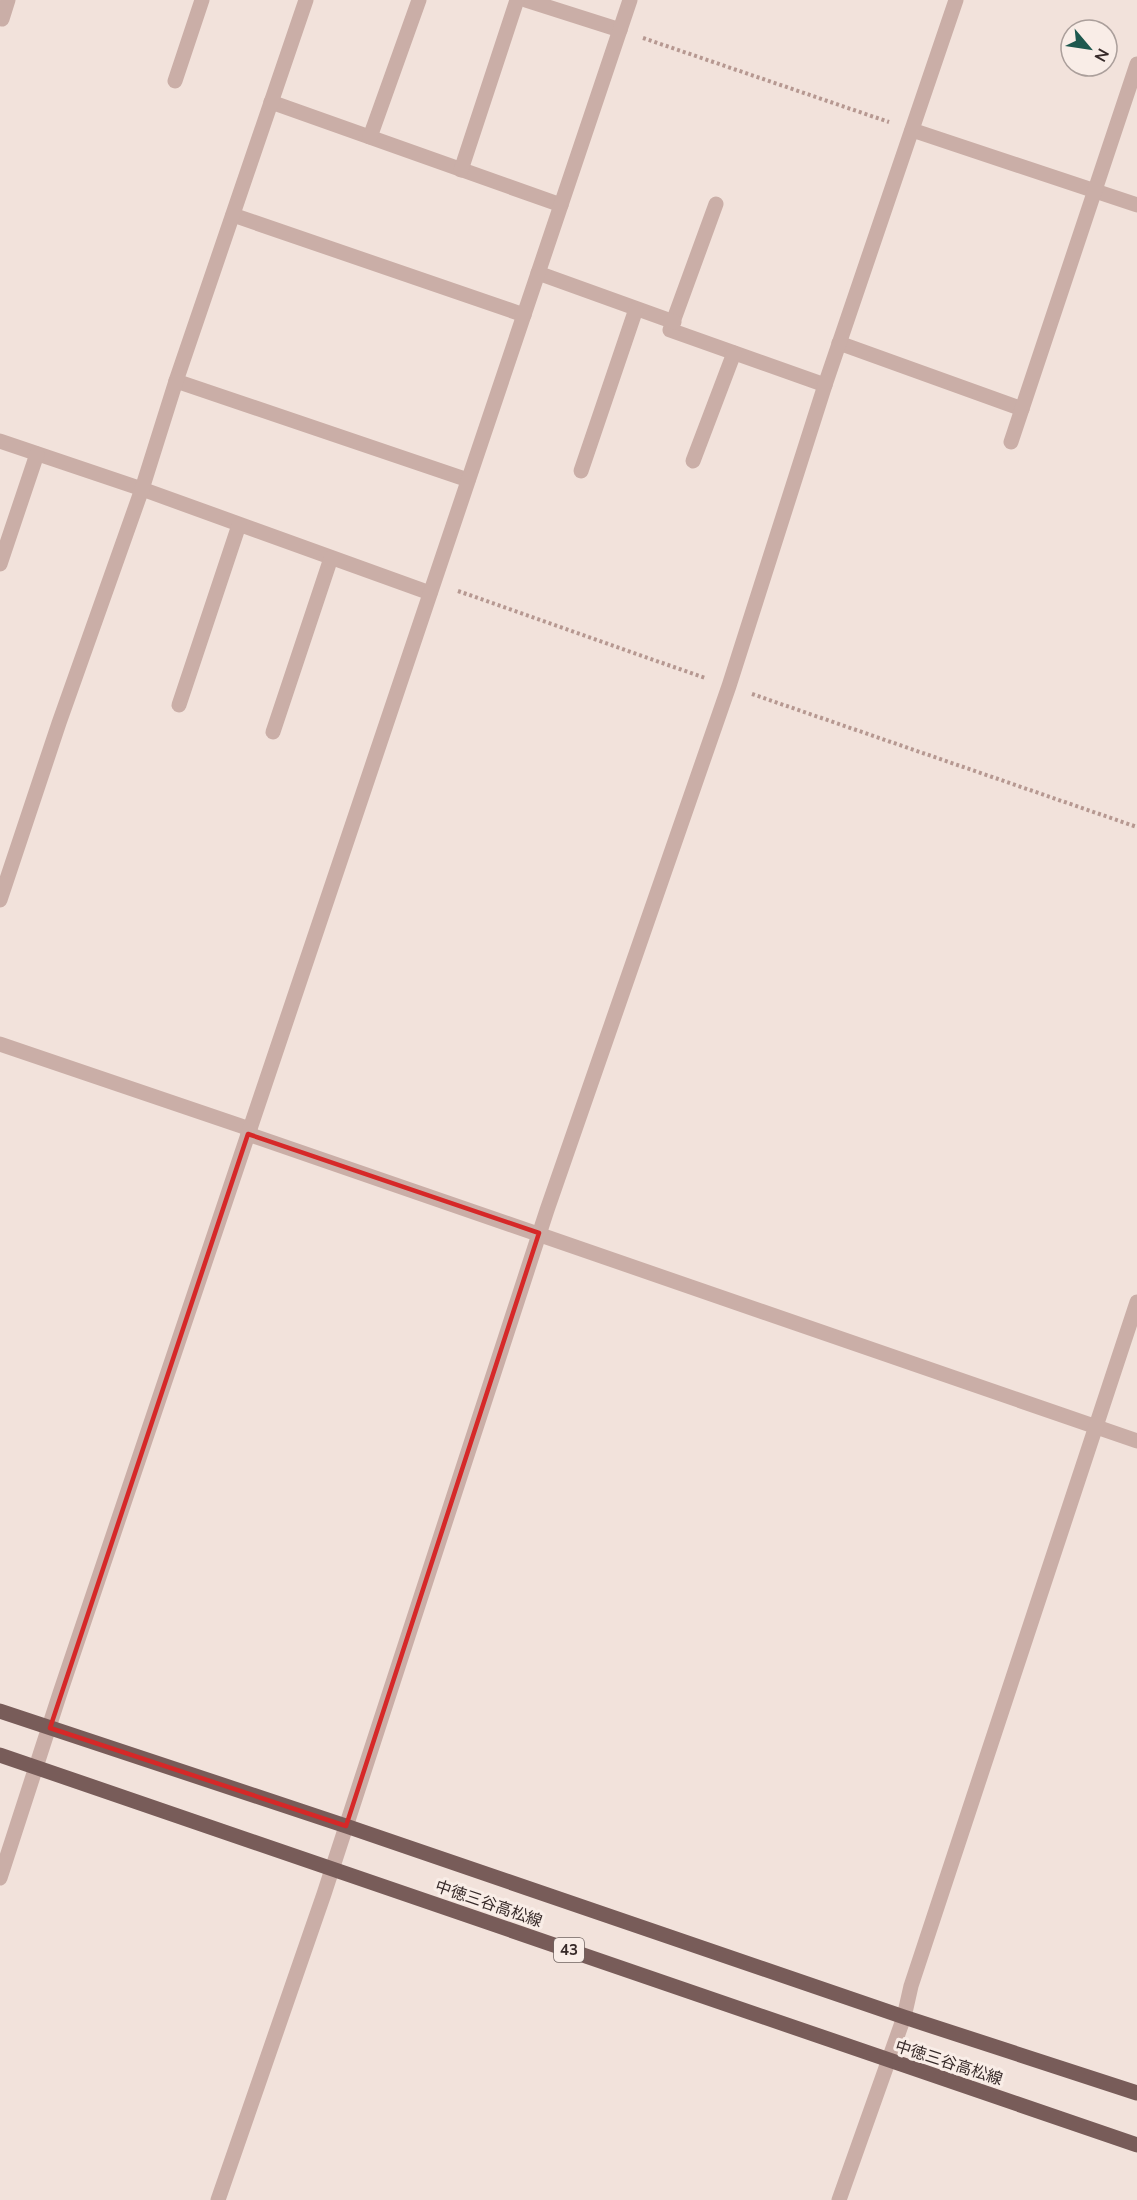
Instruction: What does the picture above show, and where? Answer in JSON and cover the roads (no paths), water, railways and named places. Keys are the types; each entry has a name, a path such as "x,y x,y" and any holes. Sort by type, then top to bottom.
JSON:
{"main road":[{"name":"中徳三谷高松線","path":"0,1711 346,1826 904,2017 1137,2093"},
{"name":"中徳三谷高松線","path":"0,1755 1137,2145"}],"street":[{"path":"2,19 8,0"},
{"path":"175,81 202,0"},
{"path":"0,900 306,0"},
{"path":"370,137 419,0"},
{"path":"461,170 517,0"},
{"path":"526,0 620,30"},
{"path":"0,1878 630,0"},
{"path":"218,2200 333,1868 539,1233 729,686 825,385 957,0"},
{"path":"1011,442 1137,64"},
{"path":"271,102 561,205"},
{"path":"912,130 1137,205"},
{"path":"716,204 670,330 825,385"},
{"path":"233,215 524,315"},
{"path":"538,273 674,322"},
{"path":"581,471 636,309"},
{"path":"839,343 1022,409"},
{"path":"693,461 734,353"},
{"path":"176,381 468,480"},
{"path":"0,441 331,558 432,588"},
{"path":"0,564 37,454"},
{"path":"179,705 239,525"},
{"path":"273,732 331,558"},
{"path":"0,1044 1137,1441"},
{"path":"839,2200 904,2017 915,1975 1137,1302"}]}
